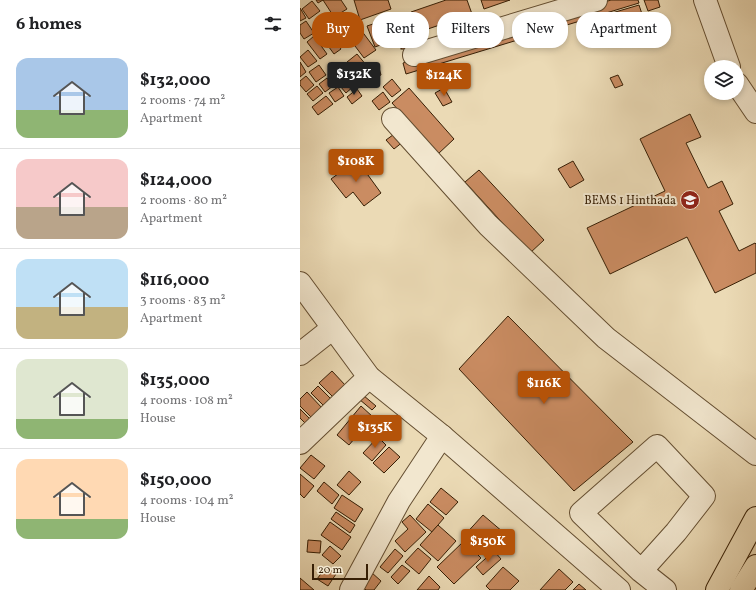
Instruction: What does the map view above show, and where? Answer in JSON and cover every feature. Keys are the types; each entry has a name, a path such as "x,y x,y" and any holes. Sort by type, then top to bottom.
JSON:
{"main road":[{"path":"717,590 756,518"},
{"path":"741,590 756,566"}],"street":[{"path":"414,55 596,0"},
{"path":"705,0 726,60"},
{"path":"744,94 756,112"},
{"path":"393,119 488,225 606,338 756,454"},
{"path":"300,283 369,377 442,436 619,590"},
{"path":"300,354 333,328"},
{"path":"300,443 369,377"},
{"path":"351,590 399,501 442,436"},
{"path":"641,570 676,532 704,496 657,446 581,514 641,570 664,590"}],"building":[{"path":"316,0 323,0 318,3"},
{"path":"323,0 341,0 347,9 342,12 331,12"},
{"path":"354,0 388,0 391,9 383,12 372,12 372,16 364,19 364,12 358,12"},
{"path":"446,0 467,0 471,12 437,12 437,26 429,29 429,12 411,12"},
{"path":"481,0 510,0 484,9"},
{"path":"611,0 638,0 639,3 609,12 576,12 576,22 568,25 568,13"},
{"path":"644,0 658,0 660,7 648,11"},
{"path":"312,1 320,11 312,12 312,17 309,19 302,9"},
{"path":"639,5 641,12 615,12"},
{"path":"300,8 306,18 300,21"},
{"path":"306,21 312,30 312,34 304,39 300,33 300,25"},
{"path":"372,24 372,39 367,26"},
{"path":"512,30 512,42 504,44 504,32"},
{"path":"364,34 372,45 372,48 376,50 364,58 356,48 364,48"},
{"path":"312,38 312,48 323,48 327,54 320,59 307,42"},
{"path":"330,48 340,48 341,49 334,54"},
{"path":"453,48 491,48 406,74 403,63"},
{"path":"308,50 317,61 308,67 300,57"},
{"path":"357,54 367,66 358,74 347,62"},
{"path":"300,62 306,72 300,77"},
{"path":"319,65 326,75 316,82 309,72"},
{"path":"341,68 347,77 335,85 329,77"},
{"path":"379,68 381,75 365,81 362,74"},
{"path":"618,75 623,85 615,88 610,78"},
{"path":"306,76 314,85 306,92 300,85 300,81"},
{"path":"327,78 333,86 325,92 319,84"},
{"path":"348,79 354,86 346,93 340,86"},
{"path":"392,79 401,90 392,97 383,87"},
{"path":"317,86 323,93 313,101 307,94"},
{"path":"338,87 344,96 335,102 329,93"},
{"path":"409,88 454,139 438,154 392,103"},
{"path":"444,88 452,102 443,106 435,93"},
{"path":"357,89 362,96 352,104 347,97"},
{"path":"383,92 390,102 379,110 372,101"},
{"path":"326,96 333,104 318,115 312,107"},
{"path":"690,114 701,137 686,143 708,188 722,181 733,204 719,211 739,251 755,243 756,244 756,273 715,293 687,237 610,274 587,228 665,191 640,139"},
{"path":"397,132 404,141 394,149 386,140"},
{"path":"357,160 381,193 364,206 353,192 346,198 331,179"},
{"path":"573,161 584,180 570,188 558,169"},
{"path":"479,170 544,240 530,253 465,182"},
{"path":"508,316 633,442 574,491 459,369"},
{"path":"332,371 346,386 334,398 319,383"},
{"path":"318,386 331,399 324,406 311,393"},
{"path":"357,390 376,406 372,410 353,394"},
{"path":"307,392 323,409 313,419 300,406 300,399"},
{"path":"361,406 373,417 349,445 337,435"},
{"path":"300,409 311,420 306,424 300,418"},
{"path":"378,437 386,445 372,461 363,453"},
{"path":"389,447 400,457 384,473 373,463"},
{"path":"311,455 325,466 314,479 300,468"},
{"path":"349,471 361,482 349,495 337,485"},
{"path":"300,474 314,486 304,498 300,494"},
{"path":"324,482 339,495 332,504 317,491"},
{"path":"441,488 458,502 446,515 430,502"},
{"path":"342,495 363,509 355,522 334,508"},
{"path":"428,504 444,518 432,532 416,519"},
{"path":"336,512 355,525 350,533 331,519"},
{"path":"410,515 426,532 405,552 395,541 408,529 402,522"},
{"path":"483,515 503,532 483,554 463,537"},
{"path":"330,522 351,537 342,550 321,535"},
{"path":"438,525 456,541 438,561 420,545"},
{"path":"308,540 321,541 320,553 307,552"},
{"path":"464,541 481,558 454,584 437,567"},
{"path":"330,546 341,556 333,564 322,555"},
{"path":"418,548 431,559 419,574 405,562"},
{"path":"395,549 403,556 388,573 380,567"},
{"path":"494,551 501,559 483,575 476,567"},
{"path":"402,565 410,571 398,584 391,577"},
{"path":"326,567 336,574 328,586 317,579"},
{"path":"503,567 519,581 510,590 490,590 486,586"},
{"path":"559,569 573,582 565,590 540,590"},
{"path":"371,572 381,581 374,590 366,590 360,584"},
{"path":"429,576 440,587 438,590 417,590"},
{"path":"300,578 314,590 300,590"},
{"path":"579,584 586,590 573,590"}],"place":[{"name":"BEMS 1 Hinthada","path":"690,200"}]}
